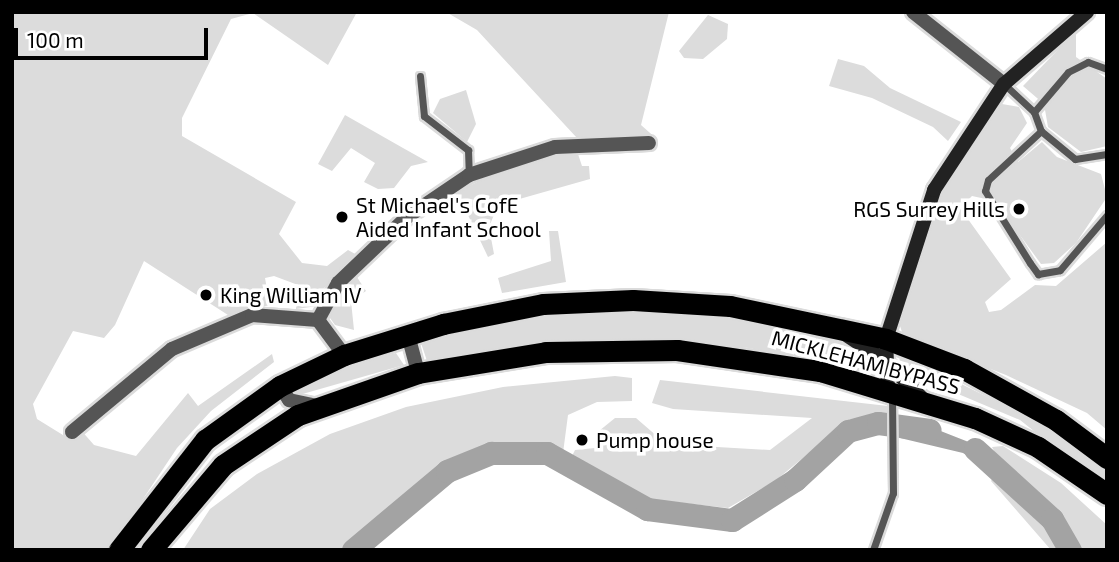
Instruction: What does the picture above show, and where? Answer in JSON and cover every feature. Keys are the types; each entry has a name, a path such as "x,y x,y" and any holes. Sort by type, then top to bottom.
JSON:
{"highway":[{"name":"MICKLEHAM BYPASS","path":"119,550 205,440 280,386 344,355 408,335 518,308 633,300 730,306 825,323 885,350 964,369 1056,420 1107,458"},
{"name":"MICKLEHAM BYPASS","path":"150,550 223,465 318,406 418,373 546,352 638,348 767,360 892,397 925,401 1038,447 1107,494"}],"main road":[{"path":"892,397 885,350 934,191 1004,84 1087,12"},
{"path":"885,350 925,401"}],"street":[{"path":"913,12 1004,84"},
{"path":"318,320 338,284 407,217 469,175 555,147 649,143"},
{"path":"72,432 150,363 195,336 251,315 318,320 344,355"},
{"path":"408,335 418,373"},
{"path":"280,386 289,400 318,406"}],"lane":[{"path":"1034,112 1069,72 1088,62 1107,69"},
{"path":"420,76 424,116 468,150 469,175"},
{"path":"1004,84 1034,112 1041,131 1076,159 1107,154"},
{"path":"1041,131 988,180 985,191 1038,274 1060,270 1107,215"},
{"path":"873,550 893,493 895,459 892,397"}],"shaded area":[{"path":"12,12 357,12 328,65 253,13 231,19 182,118 182,136 296,202 279,234 302,263 327,266 348,250 357,255 324,288 318,306 296,309 298,285 274,276 265,278 270,305 228,315 144,261 115,325 104,338 73,331 33,404 37,419 71,440 80,429 94,445 136,456 188,393 198,406 272,354 274,362 211,411 177,448 109,550 12,550"},
{"path":"446,12 669,12 641,125 658,140 577,138 477,30"},
{"path":"708,15 728,24 727,39 703,59 684,58 679,51"},
{"path":"1076,31 1076,57 1107,79 1107,146 1081,152 1048,127 1044,104 1023,86"},
{"path":"838,59 864,66 890,88 961,122 948,141 933,127 872,98 829,86"},
{"path":"466,90 476,124 467,142 433,113 440,99"},
{"name":"RGS Surrey Hills","path":"1002,104 1019,107 1027,123 1010,148 1018,162 1042,142 1057,157 1101,174 1107,197 1076,243 1054,263 1041,264 995,201 972,196 960,208 1011,279 985,302 989,312 1001,310 1035,285 1056,286 1107,242 1107,430 1087,413 1006,375 903,335 899,323 938,196"},
{"path":"345,115 428,162 411,166 394,188 378,189 364,182 375,163 351,148 332,171 318,164"},
{"path":"577,151 582,166 589,166 590,179 498,205 489,227 494,254 488,257 457,192 511,165"},
{"path":"549,231 558,231 566,282 502,293 498,278 551,261"},
{"path":"355,274 366,291 351,301 354,330 335,325 325,311"},
{"path":"676,306 770,320 861,349 873,367 859,372 749,348 636,339 571,342 428,364 421,343 426,335 556,310"},
{"path":"396,353 404,365 299,395 292,390 320,372"},
{"path":"900,353 1055,431 1107,467 1107,489 1020,420 899,369"},
{"path":"615,376 632,378 632,401 597,402 568,415 563,453 518,442 444,463 342,550 183,550 210,509 257,474 330,434 406,407 503,387"},
{"path":"660,380 888,406 891,417 850,419 775,481 728,508 646,499 571,458 575,450 595,448 599,431 615,418 636,418 666,444 770,450 812,418 673,409 652,403"},
{"path":"900,415 994,452 1001,463 995,474 963,453 900,438"},
{"path":"1003,446 1061,483 1107,525 1107,550 1051,550 991,481 1000,463 992,447"}],"waterway":[{"path":"353,550 447,471 491,453 547,453 647,509 732,520 795,480 848,431 878,423 930,430"},
{"path":"975,449 1052,519 1070,550"}],"place":[{"name":"RGS Surrey Hills","path":"1019,209"},
{"name":"St Michael's CofE Aided Infant School","path":"342,217"},
{"name":"King William IV","path":"206,295"},
{"name":"Pump house","path":"582,440"}]}
